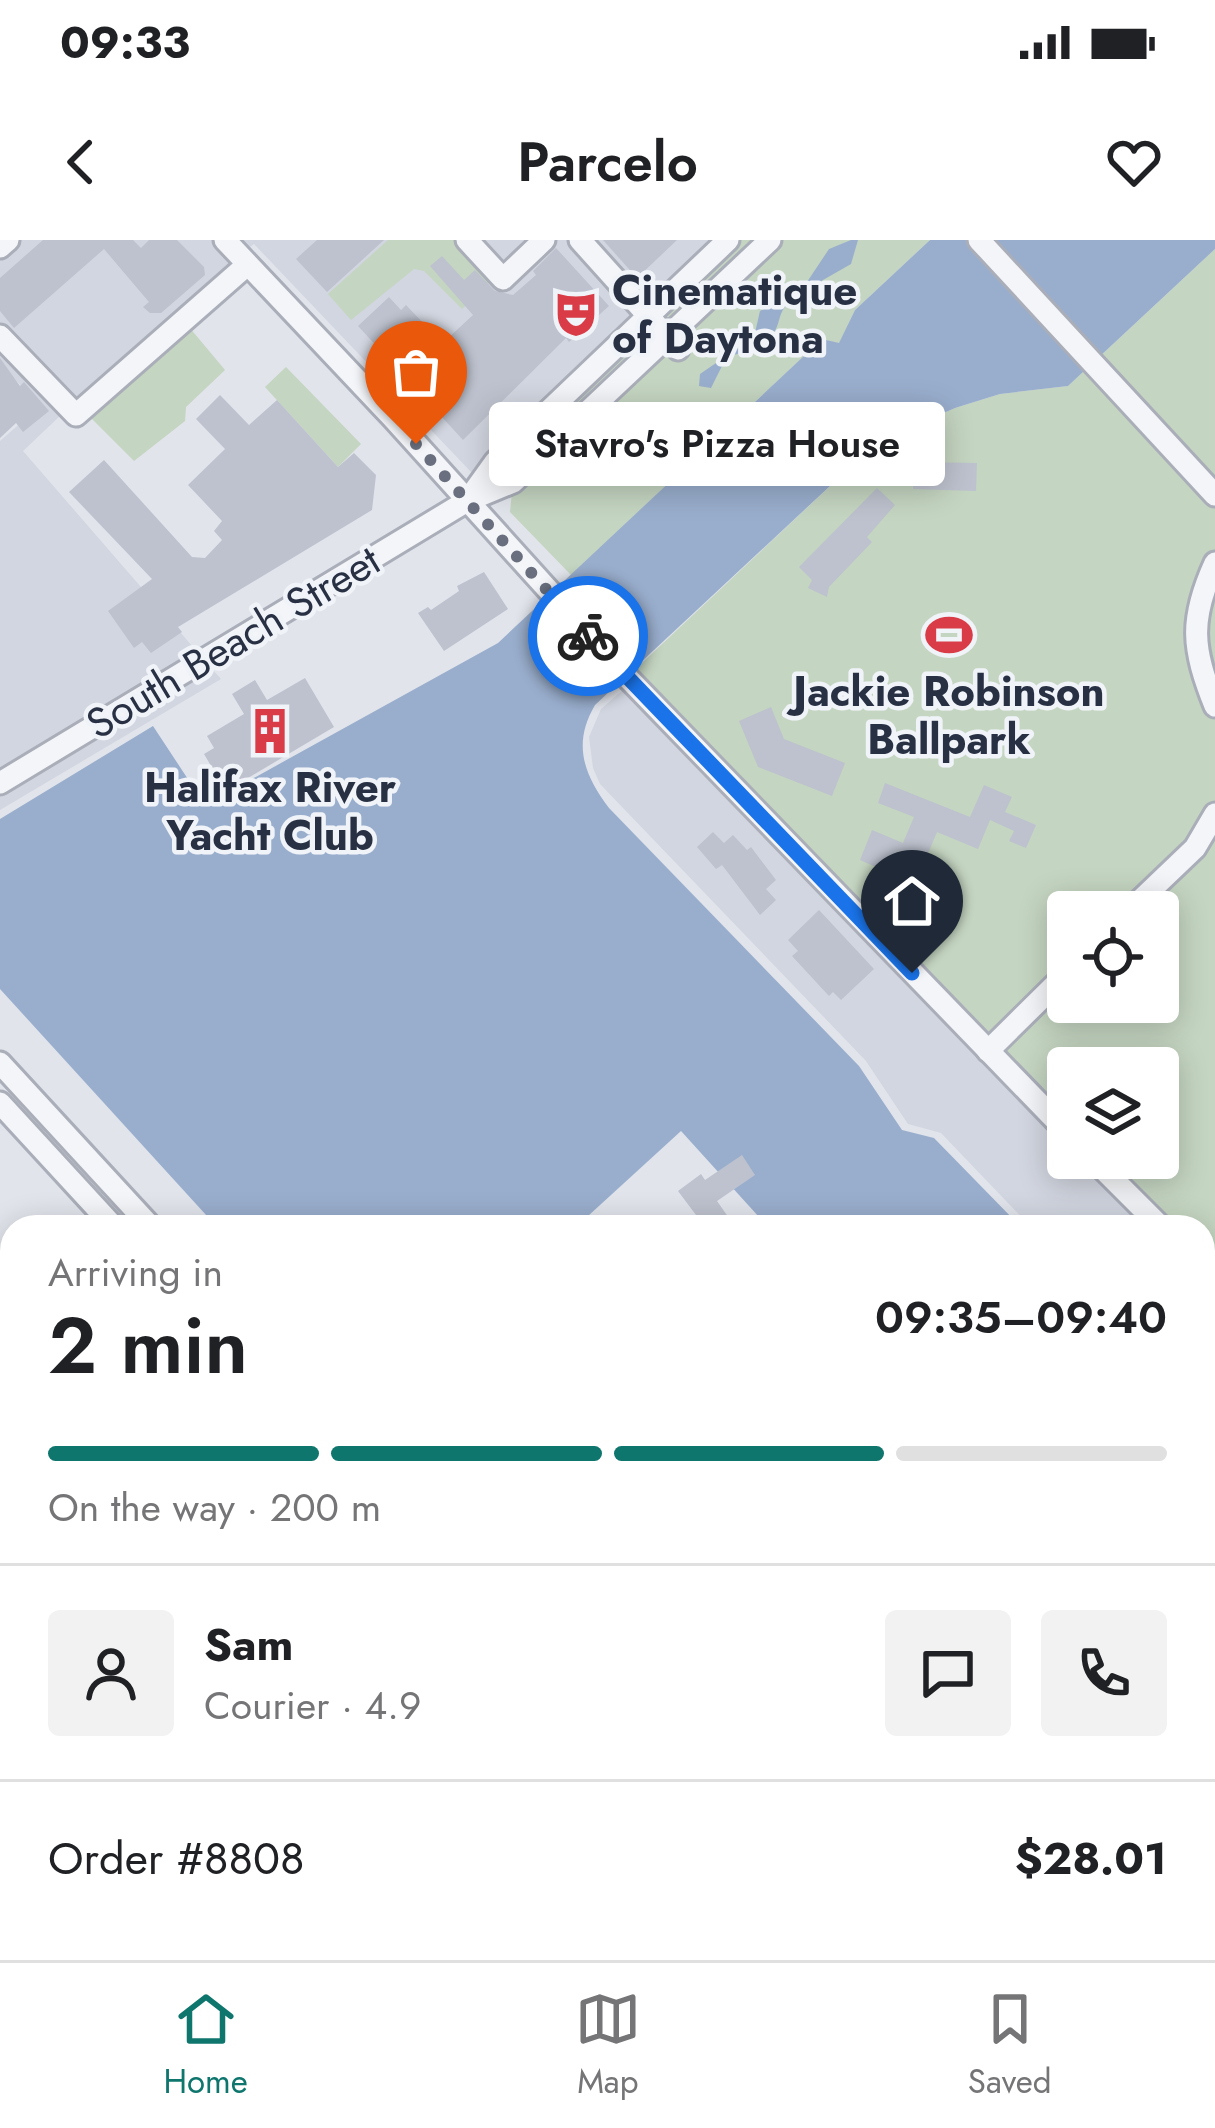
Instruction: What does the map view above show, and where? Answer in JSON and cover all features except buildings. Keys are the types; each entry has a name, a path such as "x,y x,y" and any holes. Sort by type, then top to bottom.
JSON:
{"street":[{"path":"0,247 8,240"},
{"path":"225,240 636,687 1047,1111"},
{"path":"466,240 503,279 544,240"},
{"path":"580,240 672,343"},
{"name":"South Beach Street","path":"466,501 495,462 728,240"},
{"name":"South Beach Street","path":"0,783 466,501 513,482 672,343 770,240"},
{"path":"979,240 1215,495"},
{"path":"0,335 76,415 248,265"},
{"path":"1215,562 1198,601 1194,644 1215,706"},
{"path":"1150,891 1196,848 1215,814"},
{"path":"988,1051 1047,993"},
{"path":"0,1063 140,1215"},
{"path":"26,1090 3,1107 103,1215"},
{"path":"1112,1179 1149,1215"}],"shaded area":[{"path":"20,240 212,240 233,262 76,402 0,323 0,258"},
{"path":"237,240 716,240 472,473 254,244 246,250"},
{"path":"0,349 62,414 23,451 199,654 0,774 0,441 40,406 0,363"},
{"path":"210,667 221,679 0,810 0,793"},
{"path":"625,688 1047,1124 1047,1179 1101,1179 1136,1215 1020,1215 941,1133 908,1124 866,1061 600,784 589,737 601,709"}],"green space":[{"path":"388,240 455,240 492,280 462,309 424,271 414,269 351,320 328,294"},
{"path":"740,240 758,240 499,479 567,413 597,373"},
{"path":"770,240 930,240 855,310 839,344 822,339 571,575 510,512 513,482"},
{"path":"1215,249 1215,1215 1154,1215 1117,1179 1179,1179 1179,1047 1047,1047 1047,1109 627,677 844,473 919,424 1000,394 1068,386"},
{"path":"189,327 225,370 186,407 185,421 134,461 89,416"},
{"path":"286,367 361,444 338,467 265,387"}],"water":[{"path":"858,240 851,264 787,305 765,343 726,358 711,388 699,386 700,374 754,337 760,311 803,288 829,249"},
{"path":"930,240 1215,240 1215,249 1068,386 1000,394 955,408 919,424 844,473 595,705 584,733 588,771 609,808 859,1066 902,1130 934,1138 1009,1215 757,1215 681,1131 589,1215 206,1215 0,989 0,819 153,726 205,805 498,643 822,339 839,343 855,310"}],"way so far":[{"path":"416,444 588,636"}],"place":[{"name":"Cinematique of Daytona","path":"576,314"},
{"name":"Stavro's Pizza House","path":"416,444"},
{"name":"Jackie Robinson Ballpark","path":"949,635"},
{"name":"Halifax River Yacht Club","path":"270,731"}],"route":[{"path":"588,636 912,973"}]}
